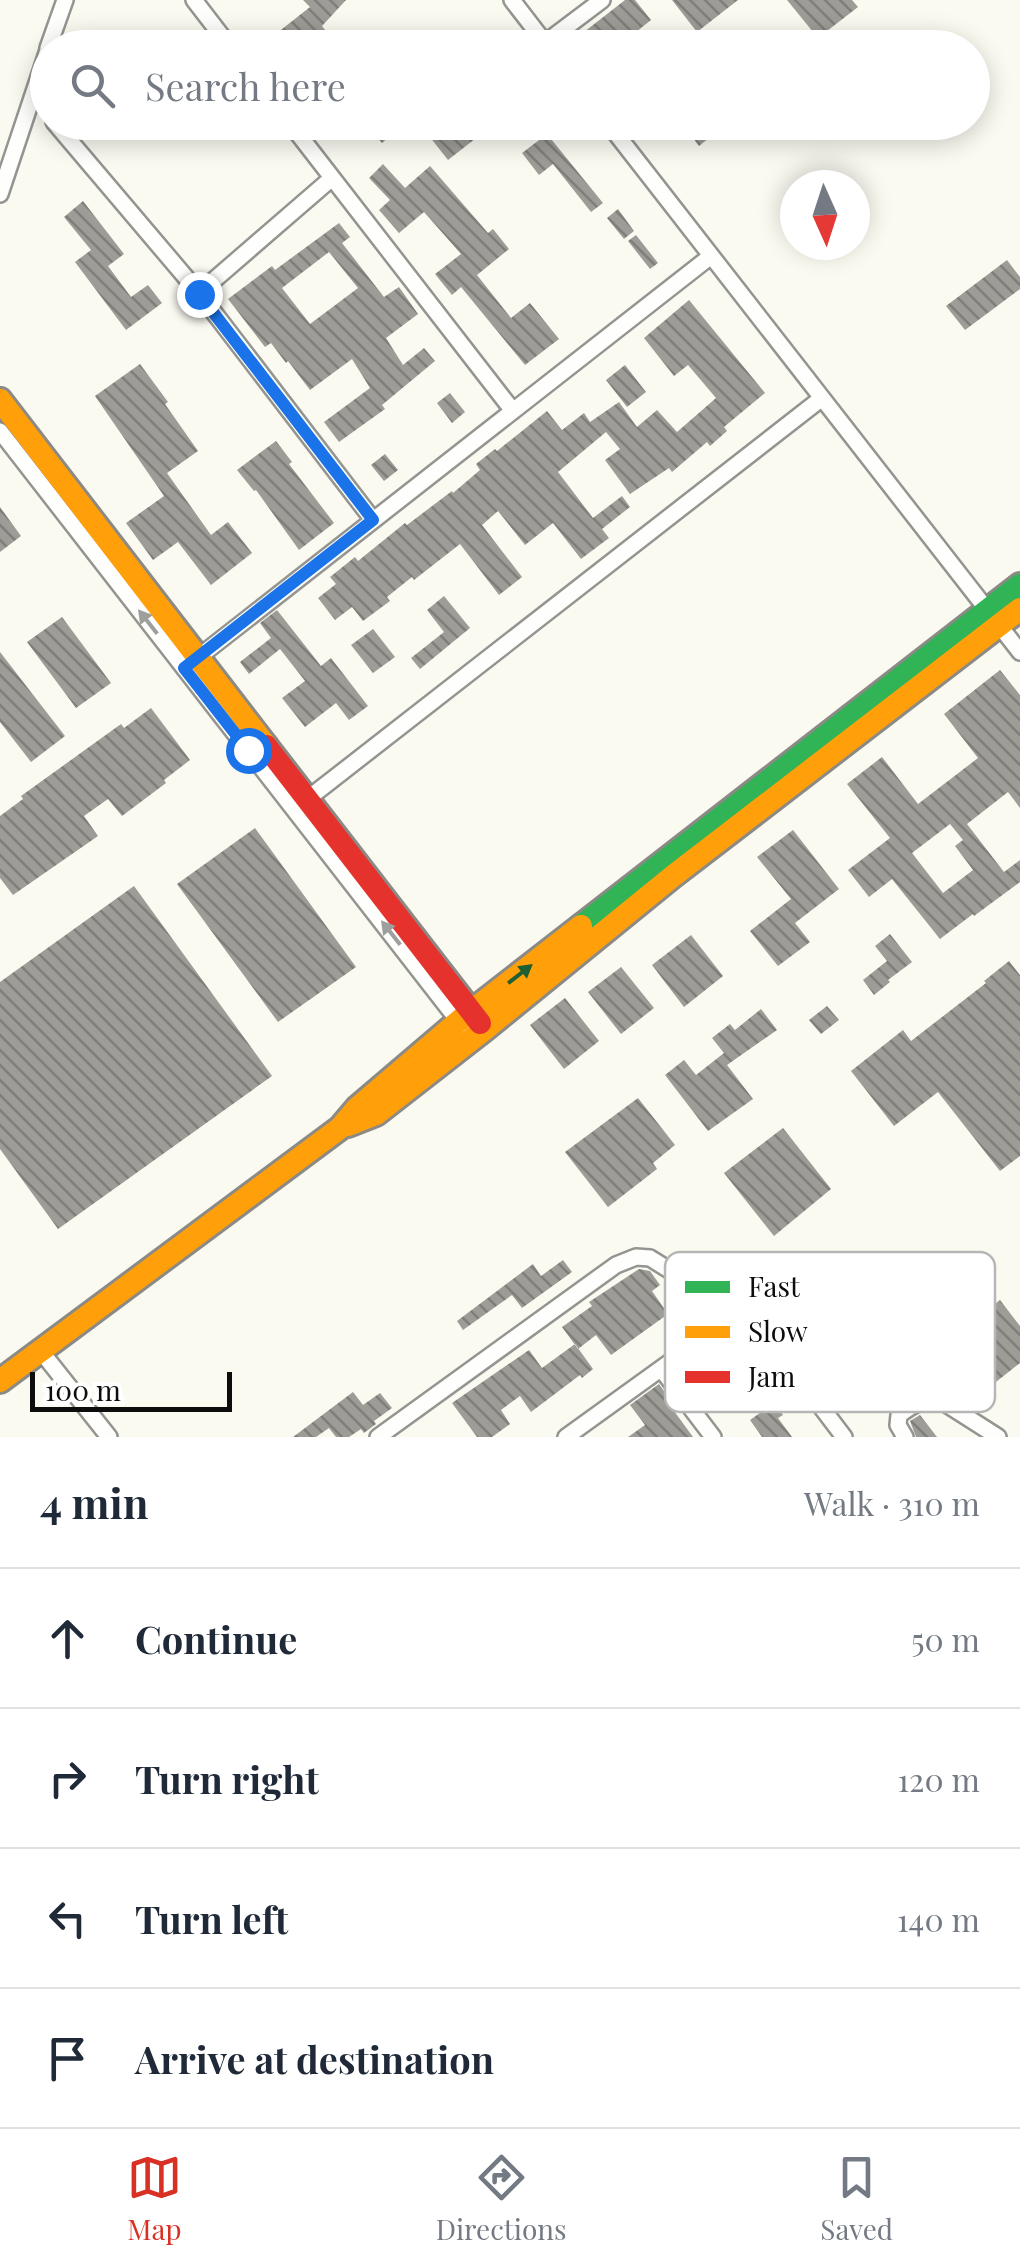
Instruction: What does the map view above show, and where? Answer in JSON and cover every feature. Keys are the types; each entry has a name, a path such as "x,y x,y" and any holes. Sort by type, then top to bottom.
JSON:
{"street":[{"path":"54,30 64,0"},
{"path":"194,0 217,30"},
{"path":"512,0 535,30"},
{"path":"565,30 602,0"},
{"path":"0,194 30,102"},
{"path":"69,140 199,294 373,520"},
{"path":"303,140 513,411"},
{"path":"621,140 1020,652"},
{"path":"199,294 332,178"},
{"path":"191,663 711,256"},
{"path":"301,804 822,398"},
{"path":"0,400 191,663"},
{"path":"0,431 191,663 471,1025"},
{"path":"0,1381 340,1128 376,1114 471,1025 673,876 993,617 1020,585"},
{"path":"993,617 1020,608"},
{"path":"378,1437 616,1265 636,1257 650,1258 665,1268"},
{"path":"40,1350 109,1437"},
{"path":"573,1435 665,1368"},
{"path":"662,1370 665,1374"},
{"path":"694,1412 713,1437"},
{"path":"825,1412 844,1437"},
{"path":"904,1412 898,1425 905,1437"},
{"path":"959,1412 998,1437"}],"building":[{"path":"303,0 346,0 322,26 325,30 281,30 310,7"},
{"path":"625,0 635,0 651,20 638,30 587,30"},
{"path":"672,0 738,0 700,30 695,30"},
{"path":"787,0 852,0 858,7 828,30 811,30"},
{"path":"432,140 474,140 448,160"},
{"path":"539,140 552,140 603,203 591,212 553,164 539,175 522,153"},
{"path":"383,164 405,188 430,166 488,233 493,229 509,249 477,275 511,318 530,303 559,339 525,365 461,287 452,295 435,274 461,254 424,212 399,233 379,210 390,200 369,178"},
{"path":"83,201 124,254 108,266 131,297 148,285 162,303 126,330 75,262 91,250 64,217"},
{"path":"618,209 634,231 624,239 607,218"},
{"path":"339,223 350,237 342,243 384,297 399,287 418,314 386,338 403,365 424,348 435,361 382,405 385,409 339,442 324,422 370,388 352,359 310,390 271,343 265,347 228,299 272,266 275,270","holes":["329,252 358,288 310,324 282,288"]},
{"path":"636,235 658,263 650,269 628,241"},
{"path":"1007,260 1020,277 1020,289 965,330 946,306"},
{"path":"689,300 765,393 724,427 727,431 710,446 707,442 672,472 669,468 630,494 605,460 620,449 606,432 558,472 593,518 622,496 630,507 602,529 609,538 581,559 553,523 525,545 498,511 482,525 522,577 499,595 460,544 414,580 412,577 387,597 390,601 363,621 352,607 335,620 318,598 336,584 330,577 453,493 480,470 476,464 547,411 562,430 584,413 590,422 619,402 637,427 657,410 677,432 716,398 688,365 674,376 644,338"},
{"path":"140,364 198,451 167,473 211,535 228,522 252,553 211,585 178,542 153,560 126,523 164,496 95,396"},
{"path":"625,365 646,392 627,407 606,380"},
{"path":"450,393 465,412 452,423 437,403"},
{"path":"276,441 334,523 299,550 237,470"},
{"path":"385,454 398,470 384,481 371,465"},
{"path":"0,507 21,536 0,552"},
{"path":"444,596 470,628 420,669 411,658 444,632 427,610"},
{"path":"277,610 321,666 331,658 368,706 349,720 336,703 305,727 282,698 305,681 280,649 249,674 240,662 271,638 260,623"},
{"path":"62,617 111,683 76,708 27,642"},
{"path":"373,629 395,657 373,673 351,645"},
{"path":"0,652 65,736 31,762 0,722"},
{"path":"1000,670 1020,695 1020,808 1008,792 967,824 1004,872 1020,860 1020,882 940,939 892,879 869,897 848,870 890,838 847,784 882,757 918,804 978,758 944,714","holes":["950,824 963,840 955,846 973,870 943,893 912,853"]},
{"path":"151,708 190,760 122,816 108,799 84,816 98,836 13,895 0,878 0,816 23,799 21,796 121,724 124,728"},
{"path":"255,828 356,967 278,1022 177,884"},
{"path":"793,830 839,889 795,923 810,942 778,966 750,931 791,899 757,857"},
{"path":"134,886 272,1076 58,1229 0,1149 0,982"},
{"path":"890,934 912,962 874,995 863,980 887,961 875,946"},
{"path":"691,935 723,976 684,1007 652,965"},
{"path":"1009,961 1020,975 1020,1156 1000,1171 938,1092 894,1126 851,1071 903,1030 911,1041"},
{"path":"621,967 654,1008 621,1034 588,992"},
{"path":"565,998 599,1041 564,1069 530,1025"},
{"path":"827,1006 839,1020 821,1034 809,1020"},
{"path":"761,1009 777,1030 727,1065 753,1099 708,1131 665,1075 684,1060 696,1075 724,1053 712,1038 730,1024 735,1030"},
{"path":"638,1098 675,1145 653,1163 657,1169 608,1207 565,1152"},
{"path":"783,1128 831,1189 774,1236 724,1173"},
{"path":"563,1260 572,1272 522,1308 512,1295 463,1330 457,1321 533,1264 541,1276"},
{"path":"639,1269 650,1271 660,1285 652,1291 665,1316 611,1355 596,1335 578,1349 562,1327 592,1306 589,1302"},
{"path":"1000,1300 1020,1326 1020,1363 995,1383 995,1304"},
{"path":"575,1344 593,1369 531,1412 520,1396 501,1410 510,1424 492,1437 477,1437 452,1403 529,1350 542,1368"},
{"path":"659,1384 665,1392 665,1412 675,1412 693,1437 628,1437 645,1425 630,1405"},
{"path":"353,1392 363,1405 380,1393 392,1408 364,1433 361,1429 349,1437 336,1437 329,1428 316,1437 293,1437"},
{"path":"761,1412 781,1412 783,1415 778,1418 792,1437 762,1437 750,1420"},
{"path":"920,1415 937,1437 916,1437 910,1421"}],"traffic: fast":[{"path":"581,926 1020,585"}],"traffic: slow":[{"path":"0,400 266,746"},
{"path":"348,1125 376,1114 673,876 1020,609"},
{"path":"0,1381 340,1128 357,1108 459,1021 581,926"}],"traffic: jam":[{"path":"266,746 480,1023"}],"route":[{"path":"199,294 373,520 184,668 248,750"}]}
